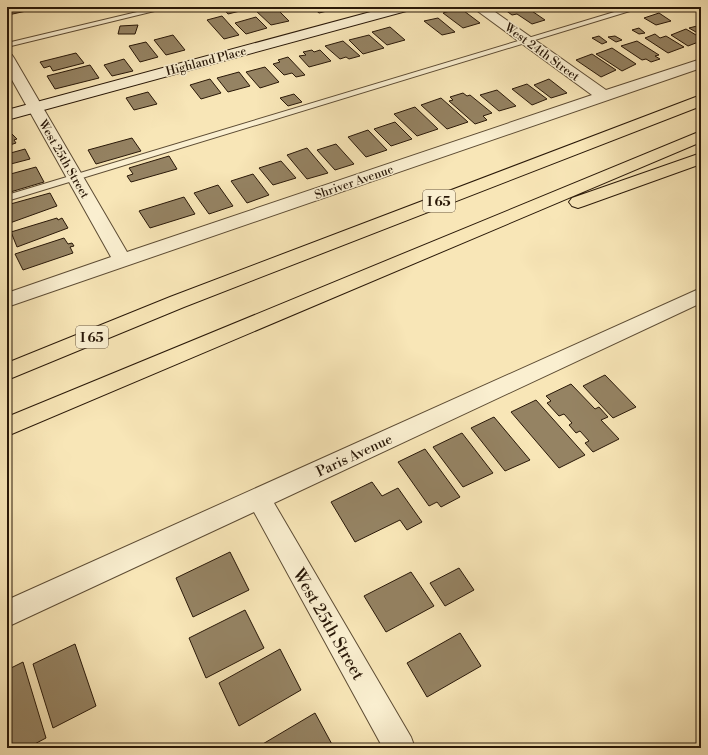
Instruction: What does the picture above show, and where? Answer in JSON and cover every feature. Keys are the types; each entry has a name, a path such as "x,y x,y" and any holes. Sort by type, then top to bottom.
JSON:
{"highway":[{"name":"I 65","path":"7,372 177,302 701,100"},
{"path":"7,427 701,136"},
{"path":"386,268 701,158"},
{"path":"7,362 177,302"}],"street":[{"name":"Highland Place","path":"7,115 405,7"},
{"name":"West 24th Street","path":"479,7 604,96"},
{"name":"West 25th Street","path":"7,58 122,260"},
{"name":"Shriver Avenue","path":"7,300 701,63"},
{"name":"Paris Avenue","path":"7,614 701,296"},
{"name":"West 25th Street","path":"259,499 400,748"}],"lane":[{"path":"7,45 167,7"},
{"path":"7,198 639,7"}],"building":[{"path":"7,7 29,7 31,10 8,15"},
{"path":"222,7 242,7 244,10 228,14"},
{"path":"266,7 275,7 289,21 271,25 255,10"},
{"path":"312,7 332,7 335,9 319,13"},
{"path":"501,7 526,7 545,20 532,24 517,14 512,15"},
{"path":"460,8 480,23 463,28 443,13"},
{"path":"659,13 671,21 656,25 644,18"},
{"path":"222,16 239,35 224,39 207,20"},
{"path":"256,17 267,28 246,34 235,23"},
{"path":"438,18 455,32 442,35 424,21"},
{"path":"138,25 135,34 118,34 120,26"},
{"path":"701,25 701,35 689,28"},
{"path":"390,27 405,40 387,45 372,32"},
{"path":"639,28 645,33 639,34 632,30"},
{"path":"686,29 701,38 701,41 688,46 671,35"},
{"path":"655,34 660,38 666,36 684,47 668,53 645,38"},
{"path":"173,35 185,50 166,55 154,40"},
{"path":"369,35 384,48 363,54 349,40"},
{"path":"599,36 607,42 602,44 592,38"},
{"path":"615,36 622,40 616,42 608,37"},
{"path":"343,41 360,56 349,59 346,57 340,59 325,46"},
{"path":"637,41 659,55 655,56 660,59 651,62 646,59 642,60 621,46"},
{"path":"146,42 158,57 140,62 129,46"},
{"path":"612,48 636,64 622,71 596,54"},
{"path":"312,50 314,52 320,50 331,61 309,67 299,56 306,55 303,52"},
{"path":"76,53 84,63 53,71 50,66 44,68 40,62"},
{"path":"592,54 616,70 601,77 576,60"},
{"path":"288,57 305,75 296,77 292,73 284,75 273,64 280,62 278,60"},
{"path":"124,59 133,71 112,76 104,65"},
{"path":"90,65 99,78 55,89 47,76"},
{"path":"265,67 279,82 260,88 246,72"},
{"path":"239,72 250,86 228,92 217,78"},
{"path":"210,79 221,93 201,99 190,85"},
{"path":"549,79 567,93 551,98 534,85"},
{"path":"527,84 547,99 532,105 512,89"},
{"path":"497,90 516,106 499,111 480,95"},
{"path":"148,92 157,104 134,110 126,98"},
{"path":"463,93 467,96 470,95 492,113 483,116 487,120 475,124 449,101 453,100 450,97"},
{"path":"294,94 302,102 288,106 280,98"},
{"path":"441,98 468,122 447,129 421,105"},
{"path":"415,107 438,129 417,136 394,114"},
{"path":"395,122 412,139 391,146 374,129"},
{"path":"368,130 387,150 366,157 348,137"},
{"path":"10,132 17,139 14,140 16,143 7,146 7,133"},
{"path":"132,138 141,151 96,164 88,150"},
{"path":"336,144 354,164 335,170 317,150"},
{"path":"307,148 328,173 307,179 287,155"},
{"path":"25,149 30,159 7,165 7,154"},
{"path":"169,156 177,169 131,182 127,176 133,174 129,168"},
{"path":"281,161 296,178 273,185 259,168"},
{"path":"36,167 44,182 7,193 7,175"},
{"path":"253,174 269,195 247,203 231,181"},
{"path":"218,185 233,206 209,214 194,193"},
{"path":"50,193 57,206 7,224 7,205"},
{"path":"184,197 195,214 150,228 139,211"},
{"path":"57,218 58,220 62,218 68,228 17,247 11,232"},
{"path":"64,238 68,244 72,243 74,246 70,247 73,253 23,270 15,254"},
{"path":"605,375 636,407 613,418 583,386"},
{"path":"571,384 595,409 599,407 608,417 601,420 619,439 593,452 585,443 589,441 580,431 576,433 569,425 572,423 564,414 559,416 547,403 551,401 546,396"},
{"path":"536,400 585,455 559,468 511,412"},
{"path":"494,417 530,460 505,471 471,428"},
{"path":"462,433 493,473 463,487 433,447"},
{"path":"425,449 460,497 441,507 437,502 429,506 398,462"},
{"path":"372,482 382,496 398,488 422,522 407,530 400,520 355,542 331,502"},
{"path":"230,552 249,590 193,617 176,578"},
{"path":"459,568 474,590 445,606 430,583"},
{"path":"411,572 434,606 386,632 364,596"},
{"path":"245,610 264,648 206,678 189,638"},
{"path":"460,633 481,666 427,697 407,663"},
{"path":"75,644 96,706 53,728 33,664"},
{"path":"280,649 301,690 239,726 219,683"},
{"path":"23,662 46,738 27,748 7,748 7,670"},
{"path":"315,713 334,748 256,748"}]}
